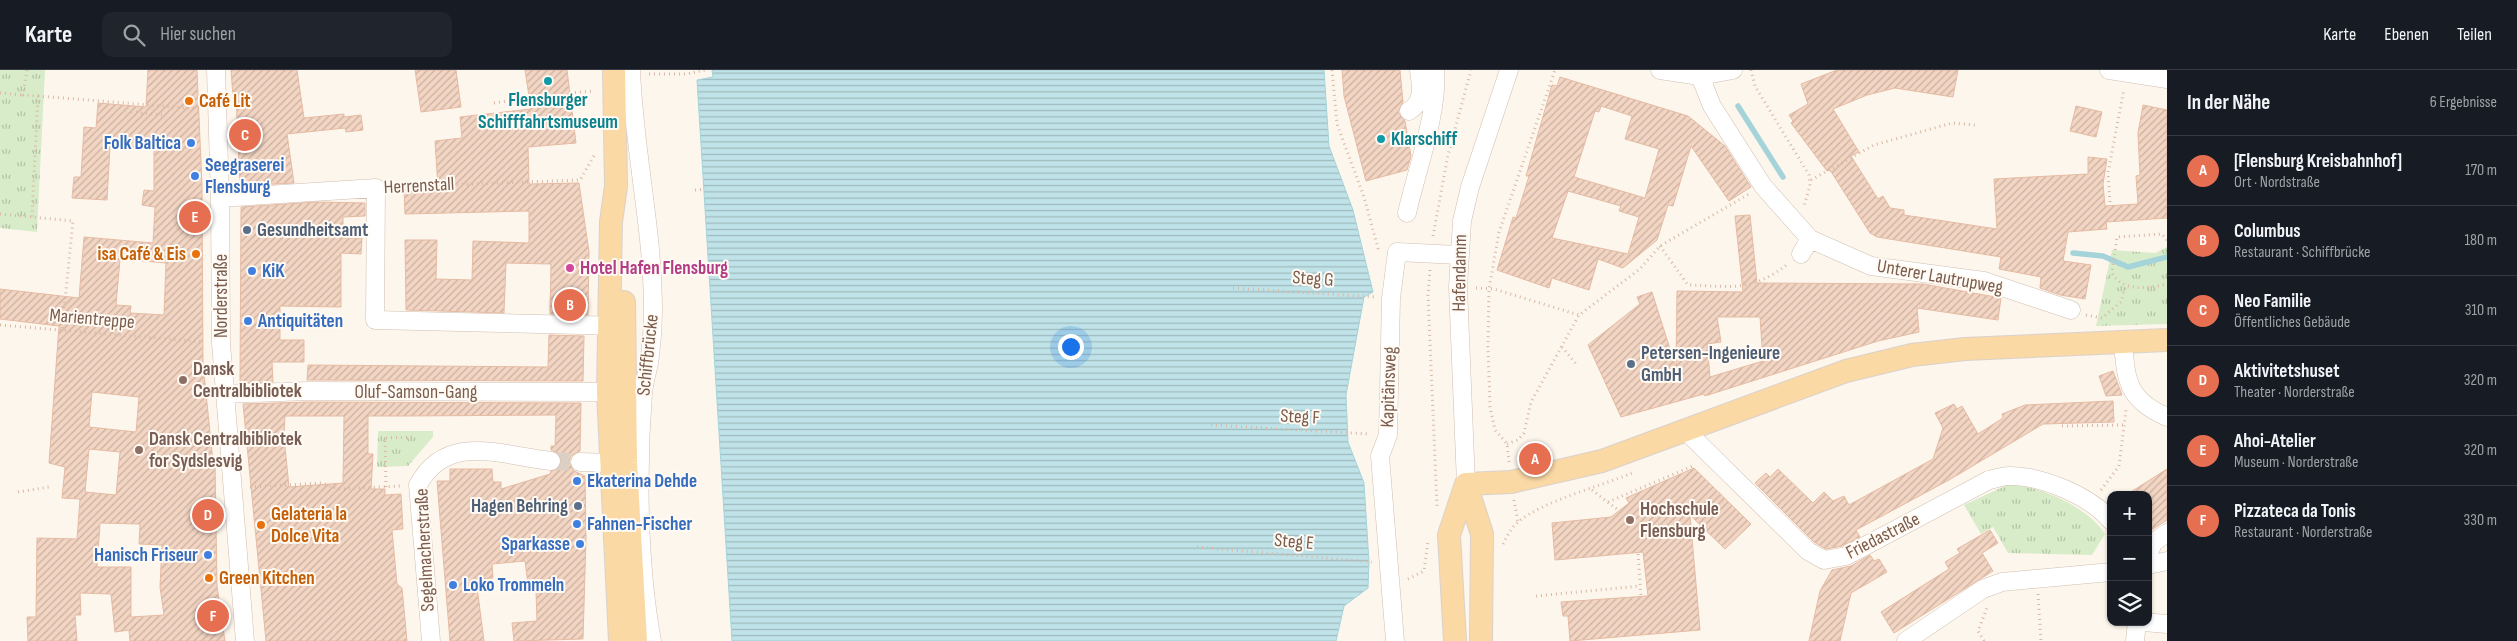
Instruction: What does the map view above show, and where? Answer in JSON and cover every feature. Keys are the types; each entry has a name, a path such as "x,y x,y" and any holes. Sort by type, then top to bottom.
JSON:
{"main road":[{"name":"Schiffbrücke","path":"614,70 616,186 611,222 636,641"},
{"name":"Schiffbrücke","path":"617,326 608,392 620,641"},
{"path":"1466,484 1511,482 1602,461 1846,371 1912,355 1965,349 2167,340"},
{"name":"Hafendamm","path":"1455,641 1450,534 1466,484"},
{"name":"Hafendamm","path":"1466,484 1482,534 1481,641"}],"street":[{"name":"Norderstraße","path":"216,70 220,198 221,344 245,641"},
{"path":"1409,111 1419,103 1421,95 1419,70"},
{"path":"1407,213 1432,111 1436,85 1434,70"},
{"name":"Hafendamm","path":"1466,484 1458,256 1462,221 1470,187 1509,70"},
{"path":"1660,70 1700,76 1733,70"},
{"path":"2109,70 2167,79"},
{"name":"Schiffbrücke","path":"637,72 637,148 652,254 653,312 650,356 643,390 639,484 647,615 652,641"},
{"name":"Unterer Lautrupweg","path":"1700,76 1712,106 1763,186 1796,226 1810,239 1871,266 1984,281 2077,313"},
{"path":"376,188 375,320 617,326"},
{"name":"Herrenstall","path":"220,198 376,188"},
{"path":"1801,254 1810,239"},
{"name":"Kapitänsweg","path":"1395,641 1395,581 1388,563 1380,456 1388,435 1391,298 1397,252 1458,256"},
{"path":"2123,342 2127,378 2136,398 2147,408 2167,417"},
{"name":"Oluf-Samson-Gang","path":"224,394 308,392 608,392"},
{"name":"Friedastraße","path":"1685,430 1808,551 1824,560 1846,556 1989,480 2006,476 2025,477 2062,489 2092,502 2107,516"},
{"name":"Segelmacherstraße","path":"431,641 418,485 427,470 444,457 459,451 485,451 551,462"},
{"path":"580,462 610,463"},
{"path":"2152,546 2154,542 2167,533"},
{"path":"2152,564 2167,561"},
{"path":"1906,641 1983,589 2002,582 2107,572"},
{"path":"2152,623 2167,624"},
{"path":"2135,641 2137,626"}],"path":[{"path":"23,95 27,70"},
{"path":"637,72 705,70"},
{"path":"1332,70 1337,124 1364,197 1381,261"},
{"path":"1437,508 1428,295 1431,254 1437,206 1471,70"},
{"path":"1556,70 1499,232 1489,289 1490,407 1495,430 1507,444 1518,440 1524,433 1531,402 1579,315 1640,269 1660,246 1763,186"},
{"path":"1752,70 1755,86 1811,180"},
{"path":"2110,202 2108,173 2119,106 2128,74"},
{"path":"0,93 218,110"},
{"path":"32,217 38,96"},
{"path":"494,103 529,98"},
{"path":"131,112 165,115"},
{"path":"1796,226 1811,180 1874,145 1952,122 1974,125"},
{"name":"Herrenstall","path":"376,188 580,180 597,151"},
{"path":"695,190 705,189"},
{"path":"0,214 73,221 62,331"},
{"path":"2167,240 2162,234 2117,237 2113,266 2114,276 2126,284 2145,289 2167,284"},
{"path":"1660,246 1688,284 1746,287 1772,276 1801,254"},
{"path":"2077,313 2102,318 2122,302 2126,284"},
{"path":"1458,287 1489,289 1579,315"},
{"name":"Steg G","path":"1233,288 1391,298"},
{"name":"Marientreppe","path":"0,325 183,340"},
{"path":"1562,346 1577,365"},
{"path":"2092,502 2119,466 2123,425 2127,409 2136,398"},
{"name":"Steg F","path":"1211,425 1388,435"},
{"path":"2062,426 2123,425"},
{"path":"386,486 385,438 413,437"},
{"path":"1608,502 1694,465 1700,471 1721,466"},
{"path":"1508,533 1518,522 1534,512 1638,471"},
{"path":"232,488 322,483 338,489 418,485"},
{"path":"18,492 49,487"},
{"path":"1592,490 1618,510"},
{"name":"Steg E","path":"1197,547 1388,563"},
{"path":"93,562 97,551 106,551 152,552 152,563"},
{"path":"1638,554 1641,596"},
{"path":"1536,596 1640,586"},
{"path":"1984,641 1978,631 1988,607"},
{"path":"2039,609 2042,641"}],"green space":[{"path":"0,70 45,70 37,232 0,228"},
{"path":"2167,247 2167,324 2096,326 2112,250 2155,253"},
{"path":"378,431 433,431 433,437 408,466 377,467"},
{"path":"2007,485 2047,493 2062,499 2087,515 2105,534 2092,555 2008,553 1993,527 1981,534 1964,505"}],"water":[{"path":"712,70 1324,70 1329,146 1353,210 1373,292 1364,297 1346,395 1348,442 1364,483 1369,562 1368,588 1344,606 1336,641 732,641 697,80 713,77"}],"building":[{"path":"148,70 197,70 202,186 203,364 213,462 215,462 217,586 225,641 130,641 129,630 115,632 111,594 80,593 81,615 75,615 77,641 28,641 27,617 36,617 37,538 77,539 80,499 62,498 65,467 49,463 59,326 0,319 0,289 79,298 84,237 153,243 155,207 142,205 144,190 154,191 154,148 110,147 107,200 72,198 74,177 81,177 84,127 96,128 98,103 146,107","holes":["120,259 166,263 164,315 130,313 131,306 116,305","92,392 139,397 136,432 89,427","89,449 120,452 116,495 85,492","100,523 140,524 139,544 162,545 160,587 164,615 131,617 131,567 97,567"]},
{"path":"231,70 297,70 304,118 344,114 344,117 361,115 363,130 346,132 345,128 287,134 294,183 240,186 236,96 233,96"},
{"path":"415,70 456,70 461,107 421,112"},
{"path":"525,70 567,70 576,143 528,147 529,184 579,183 589,252 588,315 550,314 551,264 506,263 504,313 406,310 405,240 437,240 436,279 472,280 473,241 529,243 529,211 405,214 404,189 438,188 435,141 462,138 460,117 531,109"},
{"name":"Klarschiff","path":"1342,70 1400,70 1403,102 1398,112 1405,121 1411,156 1407,170 1366,181 1344,96"},
{"path":"1837,70 1958,70 1953,97 1895,88 1867,95 1833,109 1859,152 1851,156 1878,199 1883,196 1890,208 1904,210 1904,215 1997,229 1994,179 2088,174 2088,157 2107,159 2103,184 2105,206 2138,204 2136,176 2140,175 2138,133 2143,105 2167,110 2167,218 2106,222 2107,229 2068,232 2063,261 2091,265 2085,299 2060,295 2040,288 2041,277 1999,269 2001,257 1877,237 1870,233 1830,170 1827,171 1791,123 1793,121 1789,115 1808,104 1801,84"},
{"path":"1560,77 1688,116 1725,146 1751,187 1729,201 1691,146 1673,206 1668,205 1657,240 1623,268 1598,259 1589,290 1552,278 1549,288 1497,270 1513,217 1516,218 1529,176 1526,176 1552,85 1557,86","holes":["1601,106 1632,116 1625,139 1659,149 1645,198 1574,177 1595,111 1599,112","1568,191 1621,206 1619,211 1639,217 1628,254 1552,238"]},
{"path":"2076,106 2102,112 2096,137 2070,131"},
{"path":"317,202 365,203 365,216 343,217 343,238 362,238 361,254 341,253 341,307 280,306 280,340 304,340 304,362 272,362 273,382 240,383 241,207"},
{"path":"1750,215 1757,283 1923,284 2001,298 1998,320 1917,308 1919,332 1878,341 1705,396 1704,394 1621,417 1588,345 1640,304 1637,297 1652,292 1676,368 1677,291 1743,292 1735,216","holes":["1717,317 1760,317 1763,361 1710,377 1707,344 1721,342"]},
{"path":"549,335 584,336 583,381 307,380 308,365 548,367"},
{"path":"2113,371 2122,395 2106,396 2099,376"},
{"path":"2113,401 2114,422 2043,424 1949,480 1856,530 1860,537 1842,546 1826,549 1814,542 1755,483 1766,473 1770,477 1778,469 1813,503 1824,492 1833,501 1844,496 1849,505 1933,459 1943,428 1935,413 1954,404 1957,409 1962,406 1978,434 2003,418 2002,414 2025,405"},
{"path":"308,402 581,403 580,451 571,456 569,462 574,471 585,476 586,538 583,639 514,641 512,623 537,621 536,591 529,592 525,561 492,564 493,578 476,579 484,641 450,641 437,481 450,481 450,469 492,469 493,482 501,482 501,489 550,474 551,471 559,468 562,462 558,453 551,450 551,446 555,446 556,415 368,416 368,454 373,454 371,489 385,489 385,495 401,494 403,529 392,530 397,584 402,588 407,641 266,641 243,404","holes":["285,416 344,416 343,483 289,487 284,437"]},
{"path":"1694,468 1751,524 1725,549 1690,515 1700,630 1570,641 1568,616 1563,616 1561,602 1648,596 1643,552 1555,560 1552,523 1611,517 1629,503 1626,498"},
{"path":"2167,469 2167,520 2152,529 2152,491 2132,491"},
{"path":"1990,530 1998,543 1982,553 1993,571 1894,633 1881,612 1949,569 1945,562 1960,553 1957,549"},
{"path":"1870,555 1874,561 1879,559 1887,572 1851,593 1840,641 1809,641 1820,591 1832,570 1851,566"}],"waterway":[{"path":"1738,106 1783,177"},
{"path":"2073,253 2103,256 2128,267 2167,257"}],"tunnel":[{"path":"551,461 580,462"}],"place":[{"name":"Flensburger Schifffahrtsmuseum","path":"548,81"},
{"name":"Café Lit","path":"189,101"},
{"name":"Neo Familie","path":"245,135"},
{"name":"Klarschiff","path":"1381,139"},
{"name":"Folk Baltica","path":"191,143"},
{"name":"Seegraserei Flensburg","path":"195,176"},
{"name":"Ahoi-Atelier","path":"195,217"},
{"name":"Gesundheitsamt","path":"247,230"},
{"name":"isa Café & Eis","path":"196,254"},
{"name":"Hotel Hafen Flensburg","path":"570,268"},
{"name":"KiK","path":"252,271"},
{"name":"Columbus","path":"570,305"},
{"name":"Antiquitäten","path":"248,321"},
{"name":"Petersen-Ingenieure GmbH","path":"1631,364"},
{"name":"Dansk Centralbibliotek","path":"183,380"},
{"name":"Dansk Centralbibliotek for Sydslesvig","path":"139,450"},
{"name":"[Flensburg Kreisbahnhof]","path":"1535,459"},
{"name":"Ekaterina Dehde","path":"577,481"},
{"name":"Hagen Behring","path":"578,506"},
{"name":"Aktivitetshuset","path":"208,515"},
{"name":"Hochschule Flensburg","path":"1630,520"},
{"name":"Fahnen-Fischer","path":"577,524"},
{"name":"Gelateria la Dolce Vita","path":"261,525"},
{"name":"Sparkasse","path":"580,544"},
{"name":"Hanisch Friseur","path":"208,555"},
{"name":"Green Kitchen","path":"209,578"},
{"name":"Loko Trommeln","path":"453,585"},
{"name":"Pizzateca da Tonis","path":"213,616"}]}
